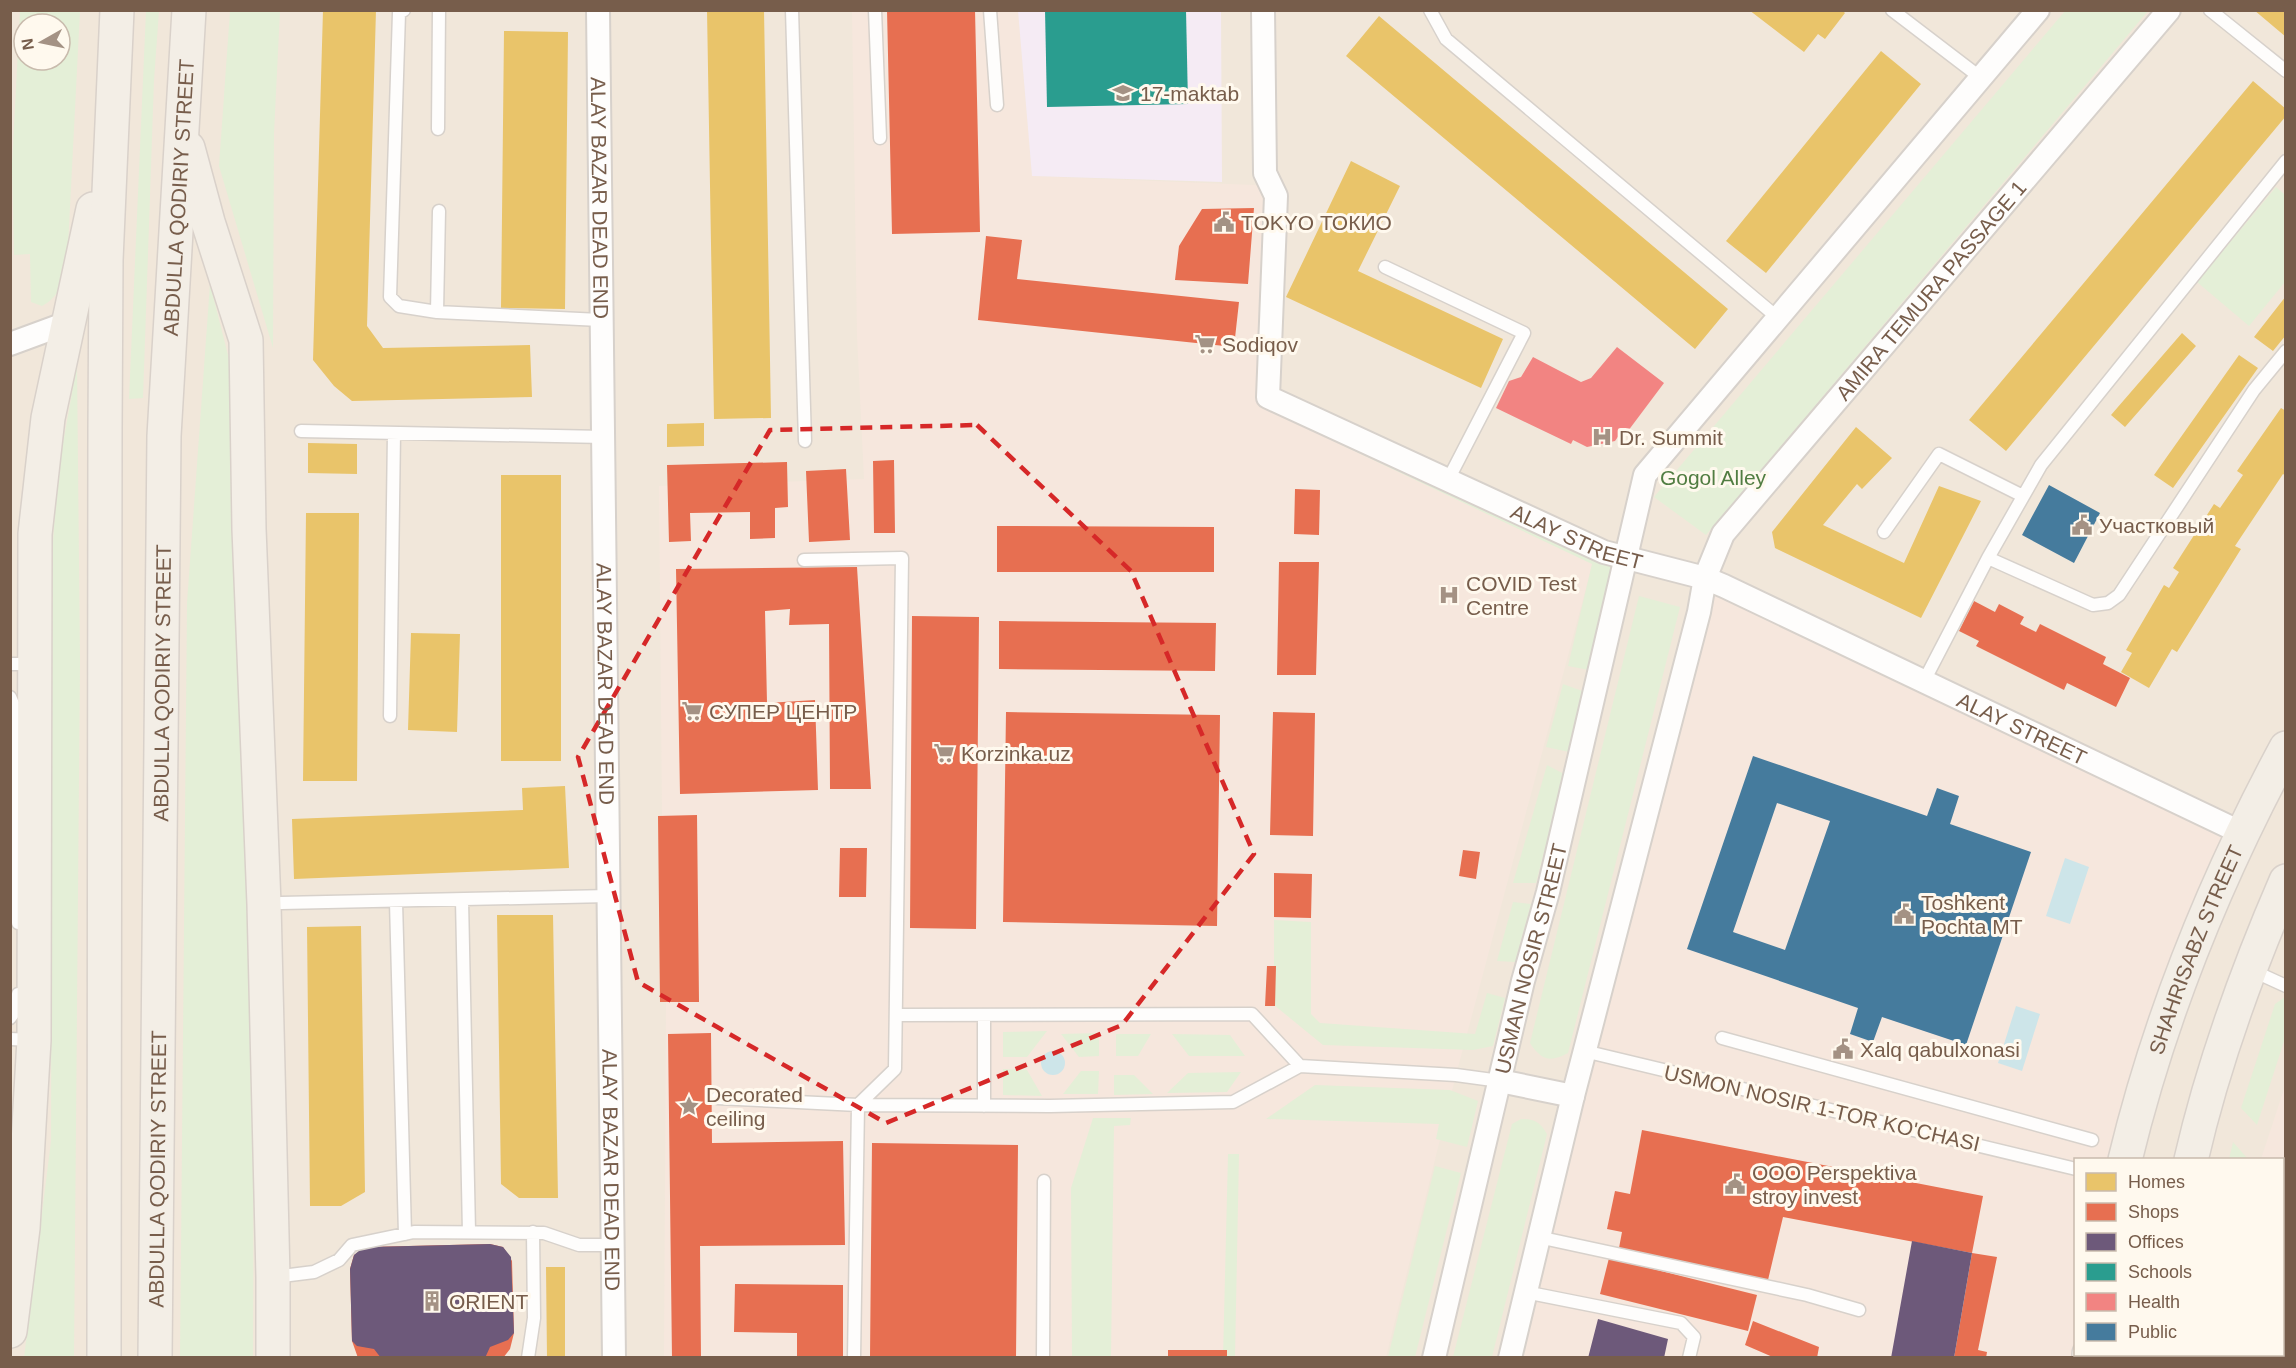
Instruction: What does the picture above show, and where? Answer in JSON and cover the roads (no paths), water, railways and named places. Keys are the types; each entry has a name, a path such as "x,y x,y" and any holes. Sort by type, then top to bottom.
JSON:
{"main road":[{"path":"104,1358 105,429 110,136 117,10"},
{"name":"ABDULLA QODIRIY STREET","path":"155,1358 164,436 189,10"},
{"path":"181,120 208,222 246,340 249,529 264,904 273,1358"},
{"path":"10,1331 17,1227 22,1040 23,664 48,418 67,323 110,136"},
{"name":"SHAHRISABZ STREET","path":"2126,1158 2146,1081 2185,965 2242,834 2286,748"},
{"path":"2192,1158 2224,1042 2286,881"}],"street":[{"name":"ALAY BAZAR DEAD END","path":"598,10 614,1358"},
{"name":"ALAY STREET","path":"1263,10 1265,173 1276,196 1262,392 1448,480 1626,560 1705,578 2242,834"},
{"path":"1626,560 1645,475 2038,10"},
{"name":"AMIRA TEMURA PASSAGE 1","path":"1705,578 1723,534 2169,10"},
{"path":"10,344 67,323"},
{"name":"USMAN NOSIR STREET","path":"1434,1358 1626,560"},
{"path":"1510,1358 1584,1051 1699,612 1705,578"},
{"path":"1500,1081 1573,1096"}],"lane":[{"path":"404,10 399,13 390,297 399,306 437,312 600,320"},
{"path":"438,129 439,10"},
{"path":"792,10 805,441"},
{"path":"875,10 880,138"},
{"path":"990,10 997,105"},
{"path":"1430,10 1446,39 1778,318"},
{"path":"1892,10 1981,78"},
{"path":"2210,10 2286,71"},
{"path":"1923,683 1988,558 2040,465 2286,161"},
{"path":"437,312 439,211"},
{"path":"1385,267 1524,333 1448,480"},
{"path":"1988,558 2093,605 2108,603 2119,595 2254,390 2286,351"},
{"path":"301,431 604,437"},
{"path":"390,716 394,433"},
{"path":"1884,532 1939,454 2023,496"},
{"path":"804,560 902,558 895,1069 858,1105 854,1358"},
{"path":"10,697 16,713 18,936"},
{"path":"280,903 609,896"},
{"path":"462,900 469,1232"},
{"path":"396,902 405,1234"},
{"path":"2250,970 2286,986"},
{"path":"10,1018 18,1007 18,984"},
{"path":"896,1015 1252,1014 1300,1066"},
{"path":"984,1015 984,1106"},
{"path":"1722,1038 2092,1140"},
{"name":"USMON NOSIR 1-TOR KO'CHASI","path":"1584,1051 2074,1168"},
{"path":"717,1098 858,1105 984,1106 1233,1102 1300,1066 1456,1075 1500,1081"},
{"path":"1043,1358 1044,1181"},
{"path":"273,1277 314,1272 339,1260 352,1245 405,1234 533,1232 559,1236 579,1245 613,1245"},
{"path":"528,1358 534,1318 533,1232"},
{"path":"1538,1237 1806,1295 1859,1310"},
{"path":"1525,1292 1681,1323 1694,1337 1689,1358"}],"water":[{"path":"2065,858 2089,867 2070,924 2046,916"},
{"path":"2016,1006 2040,1014 2022,1071 1998,1063"},
{"path":"1053,1051 1062,1054 1065,1063 1062,1072 1053,1075 1044,1072 1041,1063 1044,1054"}],"place":[{"name":"17-maktab","path":"1123,93"},
{"name":"TOKYO ТОКИО","path":"1224,222"},
{"name":"Sodiqov","path":"1205,344"},
{"name":"Dr. Summit","path":"1602,437"},
{"name":"Участковый","path":"2082,525"},
{"name":"COVID Test Centre","path":"1449,595"},
{"name":"СУПЕР ЦЕНТР","path":"692,711"},
{"name":"Korzinka.uz","path":"944,753"},
{"name":"Toshkent Pochta MT","path":"1904,914"},
{"name":"Xalq qabulxonasi","path":"1843,1049"},
{"name":"Decorated ceiling","path":"689,1106"},
{"name":"ООО Perspektiva stroy invest","path":"1735,1184"},
{"name":"ORIENT","path":"432,1301"}],"park label":[{"name":"Gogol Alley","path":"1713,477"}]}
